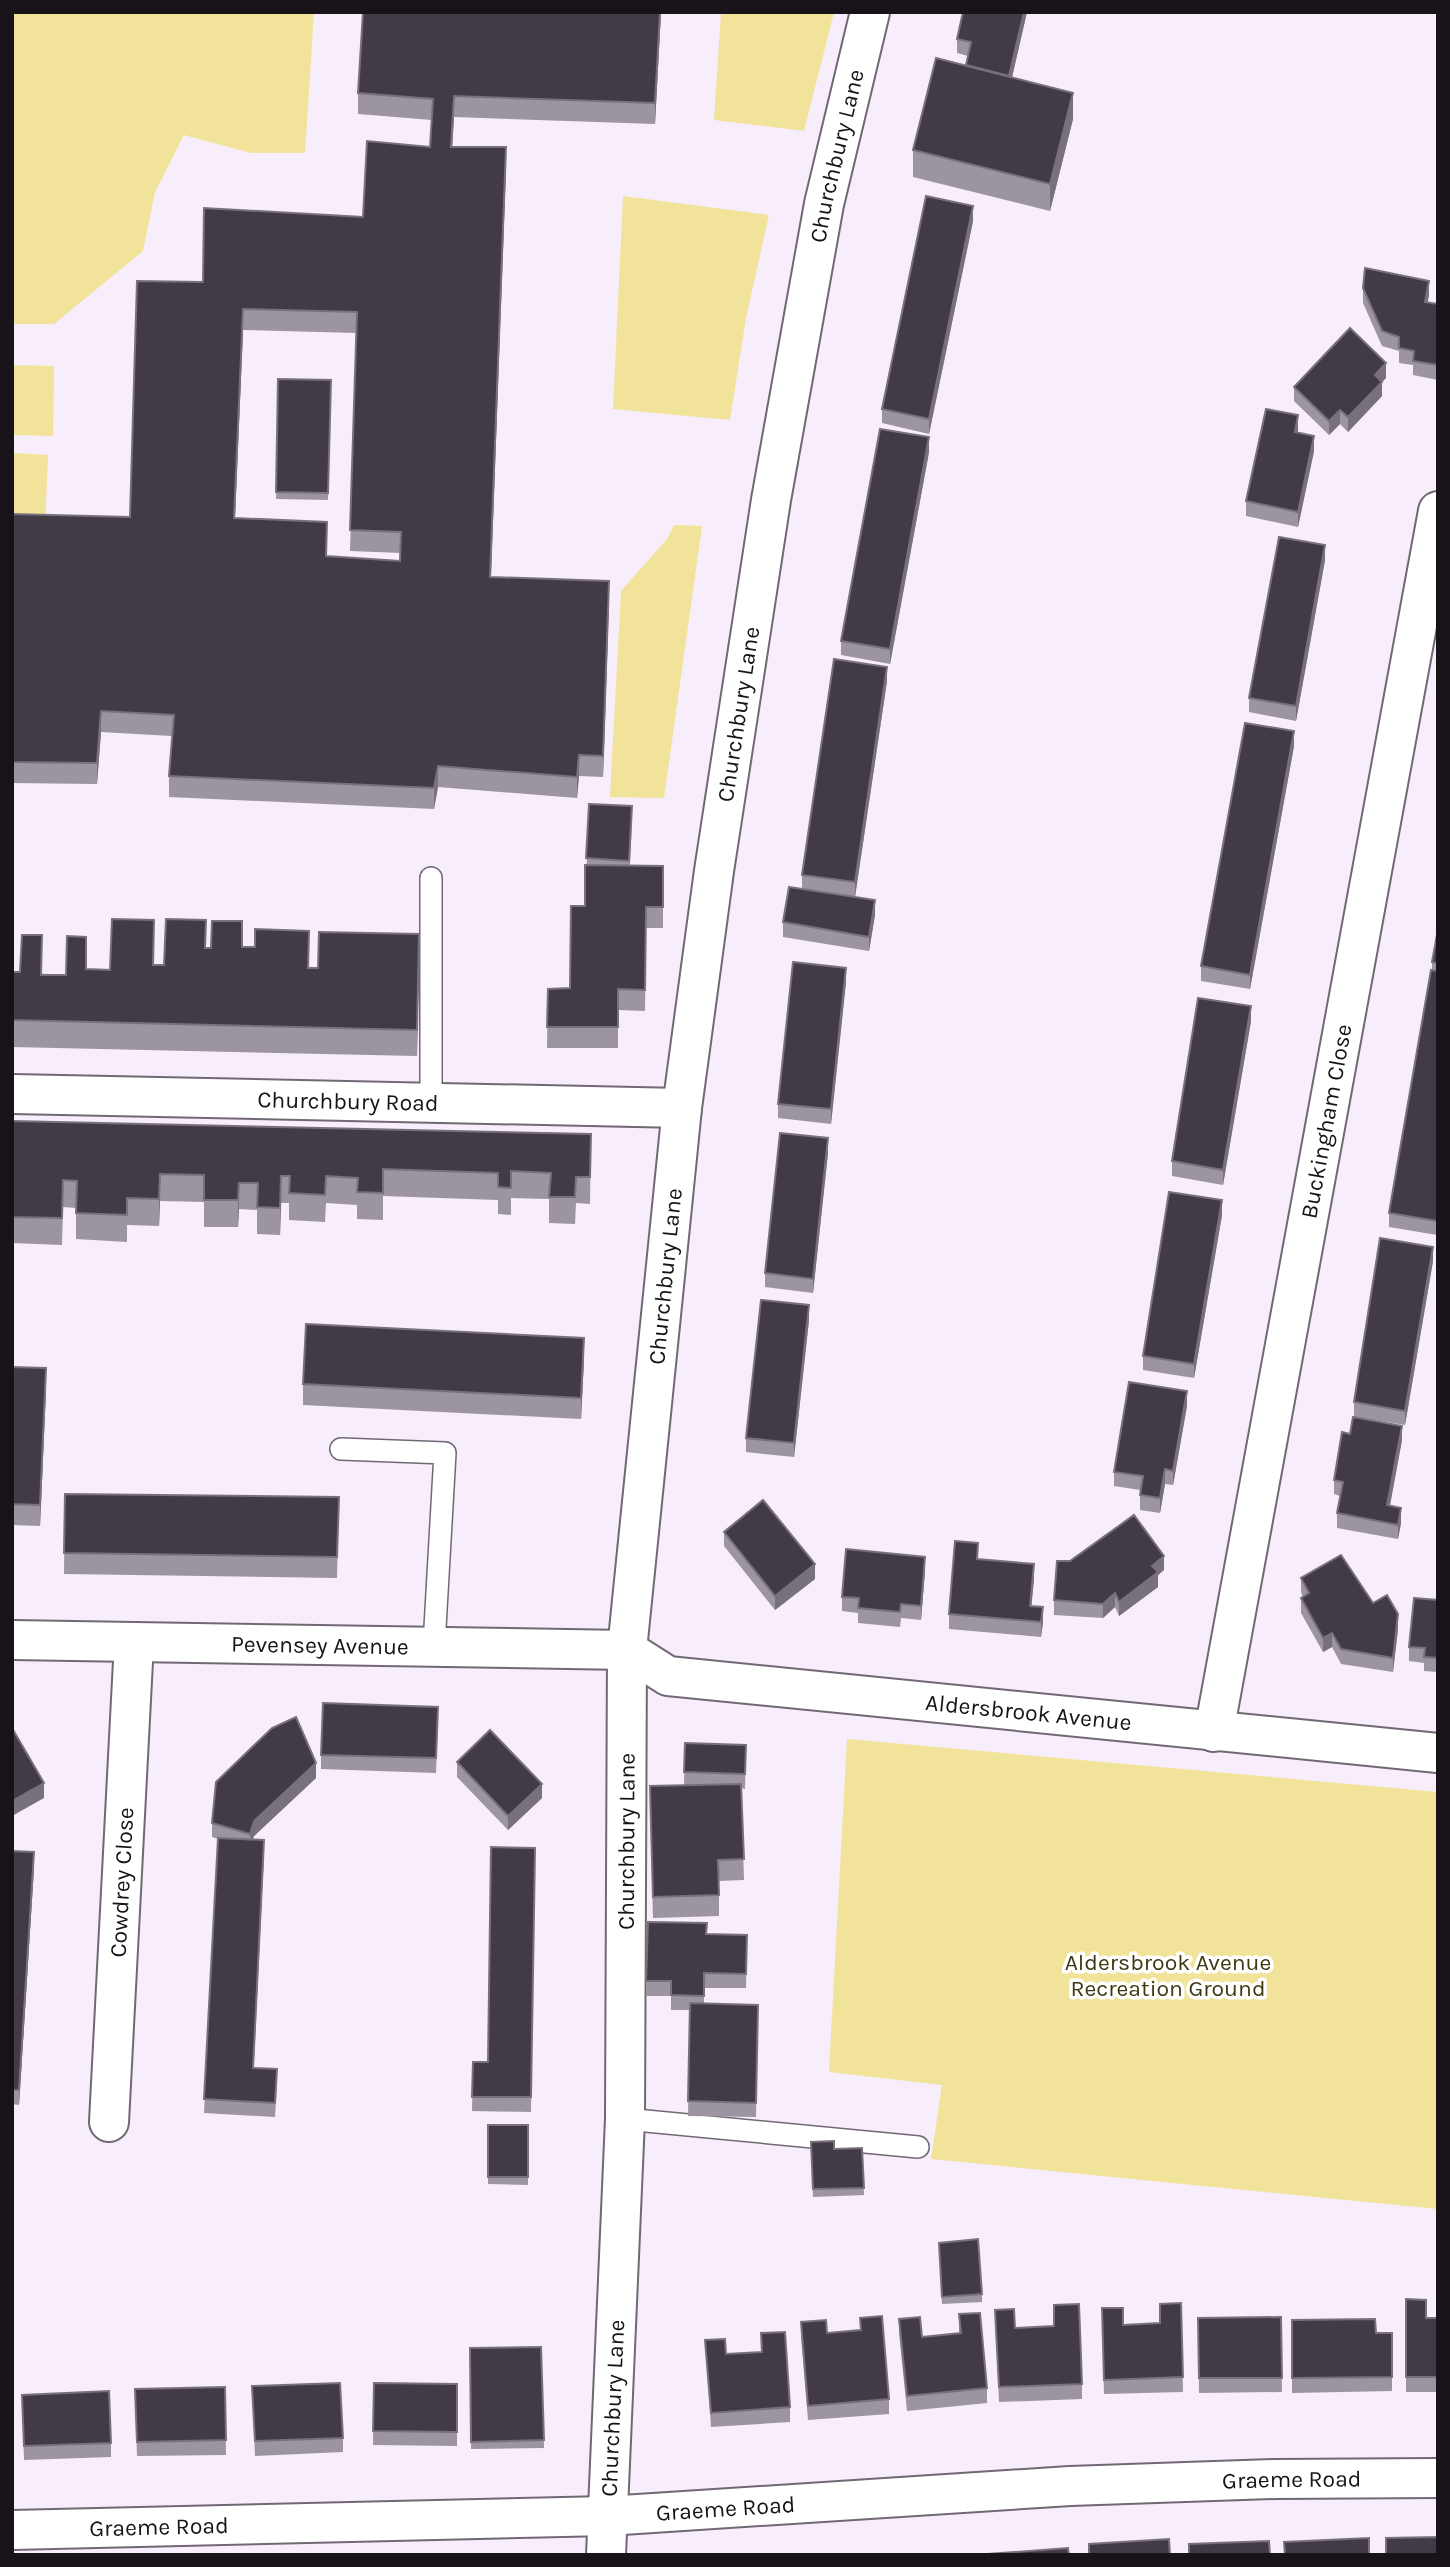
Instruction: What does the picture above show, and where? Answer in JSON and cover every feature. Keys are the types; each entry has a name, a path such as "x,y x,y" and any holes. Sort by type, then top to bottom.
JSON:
{"street":[{"name":"Churchbury Lane","path":"606,2555 625,2119 627,1650 682,1108 714,871 771,500 824,204 870,12"},
{"name":"Buckingham Close","path":"1214,1732 1438,511"},
{"name":"Churchbury Road","path":"12,1094 682,1108"},
{"name":"Pevensey Avenue","path":"12,1640 627,1650"},
{"name":"Cowdrey Close","path":"109,2122 134,1642"},
{"name":"Aldersbrook Avenue","path":"627,1650 668,1676 1438,1753"},
{"name":"Graeme Road","path":"12,2530 607,2516 1070,2486 1275,2479 1438,2478"}],"lane":[{"path":"431,878 431,1102"},
{"path":"341,1449 445,1453 434,1645"},
{"path":"625,2119 918,2147"}],"green space":[{"path":"12,12 314,12 305,153 251,153 184,135 155,192 143,251 54,324 12,324"},
{"path":"721,12 834,12 804,131 714,120"},
{"path":"623,196 769,215 746,318 730,420 613,409"},
{"path":"12,365 54,366 53,436 12,435"},
{"path":"12,453 48,455 45,528 12,526"},
{"path":"674,525 702,526 664,798 610,797 621,591 667,539"},
{"name":"Aldersbrook Avenue Recreation Ground","path":"847,1739 1438,1792 1438,2209 931,2159 942,2085 829,2072"}],"building":[{"path":"363,12 660,12 655,103 454,96 451,147 506,147 490,577 609,581 603,756 579,755 577,777 438,766 434,788 169,776 174,715 101,711 97,763 12,762 12,514 130,517 137,281 203,282 204,208 363,217 367,141 430,147 433,99 358,93","holes":["243,309 357,312 350,530 401,532 400,561 326,556 327,522 234,518"]},
{"path":"963,12 1024,12 1009,76 966,65 971,42 957,39"},
{"path":"936,58 1073,93 1050,184 913,150"},
{"path":"926,196 973,206 929,419 882,409"},
{"path":"1365,268 1429,281 1425,302 1438,304 1438,365 1413,361 1414,351 1399,348 1399,337 1382,331 1363,288"},
{"path":"1350,328 1386,363 1375,375 1382,382 1348,417 1340,410 1329,421 1294,387"},
{"path":"278,379 331,380 328,493 276,492"},
{"path":"1266,409 1298,415 1295,432 1314,436 1298,512 1246,501"},
{"path":"880,429 929,437 890,649 841,641"},
{"path":"1279,537 1325,545 1296,706 1249,698"},
{"path":"834,659 887,667 855,882 802,875"},
{"path":"1245,723 1294,731 1250,975 1201,966"},
{"path":"589,804 632,806 629,861 586,858"},
{"path":"585,865 663,866 663,907 646,907 645,990 618,989 618,1027 547,1027 548,989 570,988 571,906 585,906"},
{"path":"789,887 875,900 869,937 783,922"},
{"path":"112,919 154,920 153,965 164,965 166,919 206,920 205,948 211,948 212,921 242,921 242,947 255,947 255,929 309,931 308,968 318,968 319,932 419,934 417,1030 12,1020 12,972 20,972 22,935 42,935 41,975 66,975 67,936 86,937 86,969 110,970"},
{"path":"1438,929 1438,963 1432,962"},
{"path":"793,962 846,968 831,1109 778,1104"},
{"path":"1431,970 1438,971 1437,1221 1389,1213"},
{"path":"1198,998 1251,1006 1223,1170 1172,1161"},
{"path":"12,1121 591,1134 590,1177 576,1177 575,1197 549,1197 551,1173 511,1171 511,1188 498,1187 498,1173 383,1169 383,1193 357,1192 358,1178 326,1176 325,1195 289,1193 290,1176 281,1176 280,1208 257,1207 258,1183 239,1183 238,1200 204,1200 204,1175 160,1174 159,1199 127,1198 127,1215 76,1213 77,1181 63,1180 62,1218 12,1217"},
{"path":"780,1133 828,1138 813,1279 765,1273"},
{"path":"1169,1192 1222,1200 1194,1364 1143,1356"},
{"path":"1380,1238 1433,1247 1405,1411 1354,1402"},
{"path":"761,1300 809,1305 794,1443 746,1438"},
{"path":"306,1324 584,1338 581,1398 303,1384"},
{"path":"12,1367 46,1368 40,1505 12,1504"},
{"path":"1129,1382 1187,1391 1173,1471 1165,1469 1160,1498 1140,1495 1143,1476 1114,1472"},
{"path":"1353,1417 1402,1426 1387,1505 1401,1508 1398,1525 1337,1513 1343,1482 1334,1480 1342,1432 1350,1434"},
{"path":"65,1494 339,1497 337,1557 64,1553"},
{"path":"763,1500 815,1564 775,1596 724,1532"},
{"path":"1134,1515 1164,1556 1152,1566 1158,1572 1119,1602 1115,1593 1103,1604 1054,1600 1057,1561 1070,1561"},
{"path":"955,1541 978,1543 977,1559 1034,1564 1030,1606 1043,1607 1041,1622 949,1614"},
{"path":"846,1549 925,1557 921,1606 901,1604 900,1612 858,1608 859,1598 842,1597"},
{"path":"1341,1555 1373,1603 1387,1595 1398,1614 1393,1658 1341,1649 1332,1633 1323,1638 1301,1598 1309,1593 1301,1578"},
{"path":"1414,1598 1438,1600 1438,1658 1424,1657 1425,1648 1409,1647"},
{"path":"323,1703 438,1707 436,1758 321,1755"},
{"path":"296,1717 316,1763 254,1821 250,1834 212,1823 216,1782 272,1728"},
{"path":"12,1728 44,1783 12,1801"},
{"path":"490,1730 542,1784 508,1816 457,1762"},
{"path":"685,1743 746,1745 745,1774 684,1772"},
{"path":"741,1784 744,1859 718,1860 719,1895 653,1897 650,1786"},
{"path":"218,1838 264,1840 253,2068 277,2069 275,2103 204,2099"},
{"path":"491,1847 535,1848 531,2097 472,2097 473,2062 488,2062"},
{"path":"12,1851 34,1852 19,2090 12,2090"},
{"path":"648,1922 707,1923 706,1934 747,1935 746,1974 704,1973 704,1996 671,1995 671,1981 646,1981"},
{"path":"690,2003 758,2005 756,2103 688,2101"},
{"path":"488,2125 528,2125 528,2177 488,2177"},
{"path":"834,2141 834,2149 862,2148 864,2188 813,2189 811,2142"},
{"path":"978,2239 982,2294 942,2297 939,2243"},
{"path":"1406,2299 1426,2300 1426,2318 1438,2318 1438,2377 1406,2377"},
{"path":"1181,2303 1183,2377 1104,2380 1102,2308 1123,2308 1123,2325 1160,2323 1160,2304"},
{"path":"1079,2304 1082,2384 999,2387 995,2310 1014,2309 1015,2328 1054,2326 1054,2305"},
{"path":"980,2313 987,2388 907,2396 899,2319 920,2317 922,2337 961,2333 959,2314"},
{"path":"882,2316 889,2399 808,2406 801,2322 826,2320 827,2333 861,2330 860,2318"},
{"path":"1281,2317 1282,2378 1199,2378 1198,2318"},
{"path":"1375,2319 1376,2333 1392,2333 1392,2377 1292,2378 1292,2320"},
{"path":"785,2332 790,2407 711,2413 705,2340 725,2339 726,2354 762,2352 761,2333"},
{"path":"541,2347 544,2440 471,2442 470,2348"},
{"path":"340,2383 343,2438 255,2441 252,2386"},
{"path":"374,2383 457,2384 457,2432 373,2431"},
{"path":"225,2387 226,2440 137,2442 135,2389"},
{"path":"109,2391 111,2443 24,2446 22,2395"},
{"path":"1438,2537 1438,2555 1386,2555 1386,2538"},
{"path":"1369,2538 1369,2555 1285,2555 1284,2542"},
{"path":"1169,2539 1170,2555 1089,2555 1089,2544"},
{"path":"1269,2541 1270,2555 1189,2555 1189,2544"},
{"path":"1068,2548 1069,2555 988,2555 988,2554"}]}
